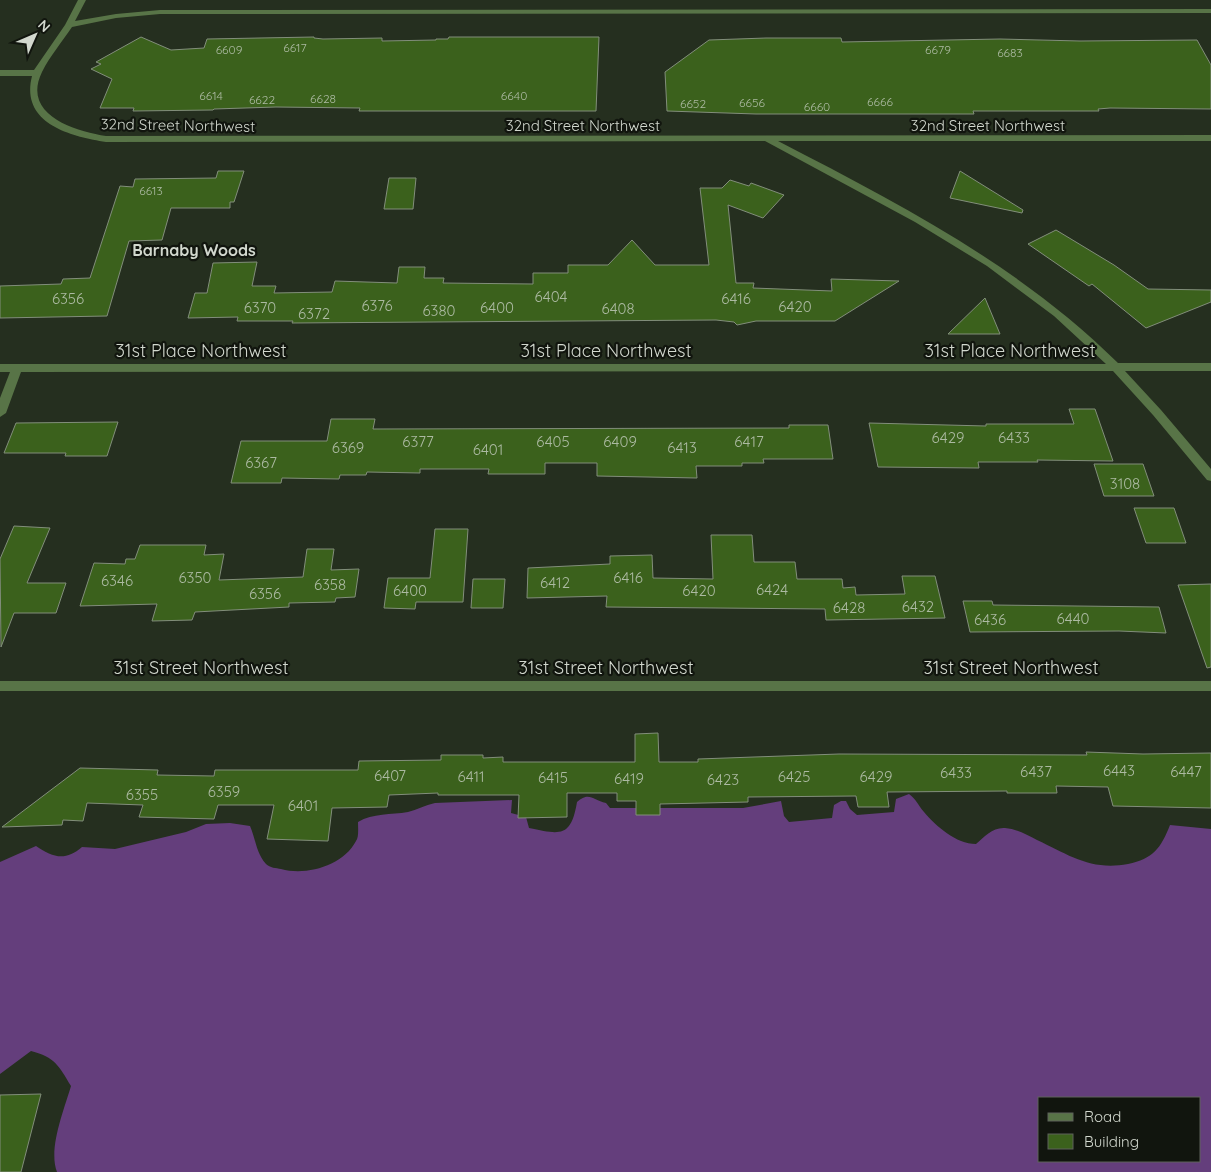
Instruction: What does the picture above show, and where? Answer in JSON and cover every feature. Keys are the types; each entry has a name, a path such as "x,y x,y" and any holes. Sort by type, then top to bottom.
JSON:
{"street":[{"path":"0,73 37,73 69,25 82,0"},
{"path":"69,25 116,16 160,12 1211,12"},
{"name":"32nd Street Northwest","path":"37,73 32,84 33,95 36,106 45,116 72,132 106,139 1211,138"},
{"path":"767,139 927,225 1002,272 1058,314 1117,368 1191,451 1211,477"},
{"name":"31st Place Northwest","path":"0,368 1211,367"},
{"path":"0,412 17,368"},
{"name":"31st Street Northwest","path":"0,686 1211,686"}],"shaded area":[{"path":"909,794 934,823 961,841 976,844 993,831 1001,828 1009,829 1022,832 1081,860 1115,866 1137,862 1150,856 1163,840 1170,825 1211,829 1211,1172 57,1172 54,1152 61,1118 71,1086 56,1063 46,1056 31,1051 0,1074 0,862 36,846 48,853 65,856 82,847 115,849 186,832 206,824 230,823 250,826 260,855 268,865 273,868 301,871 323,867 342,857 350,850 357,839 358,822 376,816 408,812 435,803 512,800 511,813 526,817 529,828 548,832 562,831 567,828 571,823 577,802 585,797 591,797 606,803 610,808 636,808 660,815 660,808 743,808 781,801 784,816 789,822 832,818 834,805 841,801 846,801 850,809 857,815 894,812 896,799"}],"building":[{"path":"141,37 171,50 204,48 207,39 314,37 323,39 382,38 382,41 436,40 448,39 449,37 599,37 596,111 359,111 360,108 276,107 133,111 134,108 100,108 112,79 91,69 101,64 96,62"},
{"path":"841,38 842,42 1000,39 1080,41 1197,40 1211,65 1211,109 1110,108 1098,109 1099,111 973,111 974,114 756,114 667,111 665,72 709,40"},
{"path":"218,171 244,171 234,202 230,202 230,208 171,208 162,240 129,241 107,316 0,318 0,286 61,284 63,279 90,278 120,186 133,187 135,179 216,178"},
{"path":"960,171 1023,210 1022,213 950,198"},
{"path":"389,178 416,178 413,209 384,209"},
{"path":"730,180 749,186 751,183 784,195 763,218 728,205 736,283 754,283 753,288 832,291 831,279 899,281 835,321 756,321 737,325 734,322 716,320 292,323 293,321 237,321 238,317 188,318 195,293 207,293 213,263 257,262 252,286 276,286 274,293 332,292 335,281 397,283 399,267 425,267 424,278 444,278 443,283 533,284 533,273 568,273 568,265 608,265 632,240 655,265 709,265 700,188 722,188"},
{"path":"1056,230 1114,265 1148,289 1211,290 1211,302 1146,328 1092,284 1089,286 1028,244"},
{"path":"985,298 1000,334 948,334"},
{"path":"1069,409 1095,409 1113,461 1037,460 1038,462 978,462 979,468 878,467 869,423 986,426 986,424 1074,424"},
{"path":"331,419 375,419 373,429 789,428 789,425 828,425 833,459 763,459 764,463 742,463 742,466 696,466 697,478 597,476 597,463 545,463 545,474 488,474 489,469 420,469 420,473 367,472 366,475 340,475 339,479 282,478 281,483 231,483 241,441 327,441"},
{"path":"118,422 107,456 65,456 66,453 4,453 16,423"},
{"path":"1094,464 1143,464 1154,496 1104,496"},
{"path":"1134,508 1174,508 1186,543 1146,543"},
{"path":"14,526 50,528 27,583 66,583 56,613 14,613 1,647 0,559"},
{"path":"435,529 468,529 463,602 416,602 415,609 384,608 388,578 430,578"},
{"path":"711,535 752,535 754,562 795,562 797,579 842,579 843,588 855,587 856,595 905,594 902,576 935,576 945,618 826,620 825,609 606,607 607,596 527,598 528,568 610,564 610,556 652,555 653,578 713,579"},
{"path":"140,545 206,545 204,555 224,554 219,580 303,577 307,549 334,549 331,570 359,569 355,597 336,598 335,602 289,603 289,607 195,612 192,620 152,621 157,604 80,606 94,563 125,564 126,559 135,559"},
{"path":"473,579 505,579 503,608 471,608"},
{"path":"1211,584 1211,667 1207,668 1178,585"},
{"path":"963,601 992,601 993,605 1159,607 1166,633 1119,631 970,632"},
{"path":"658,733 659,762 698,762 698,759 839,754 1087,755 1086,752 1143,754 1211,753 1211,808 1113,806 1108,787 1056,786 1057,793 1007,793 1007,791 887,792 889,807 858,807 856,796 748,797 748,802 660,804 660,815 636,815 636,801 617,801 617,793 567,793 567,817 518,818 519,795 438,795 438,793 389,795 387,807 332,808 328,841 267,839 274,805 218,805 214,819 139,817 143,805 87,803 83,821 63,820 62,825 2,827 80,768 158,770 157,775 214,776 215,770 358,770 359,761 441,760 441,755 483,755 483,758 503,757 503,762 635,762 635,734"},
{"path":"41,1094 21,1172 0,1172 0,1095"}],"district":[{"name":"Barnaby Woods","path":"194,250"}]}
